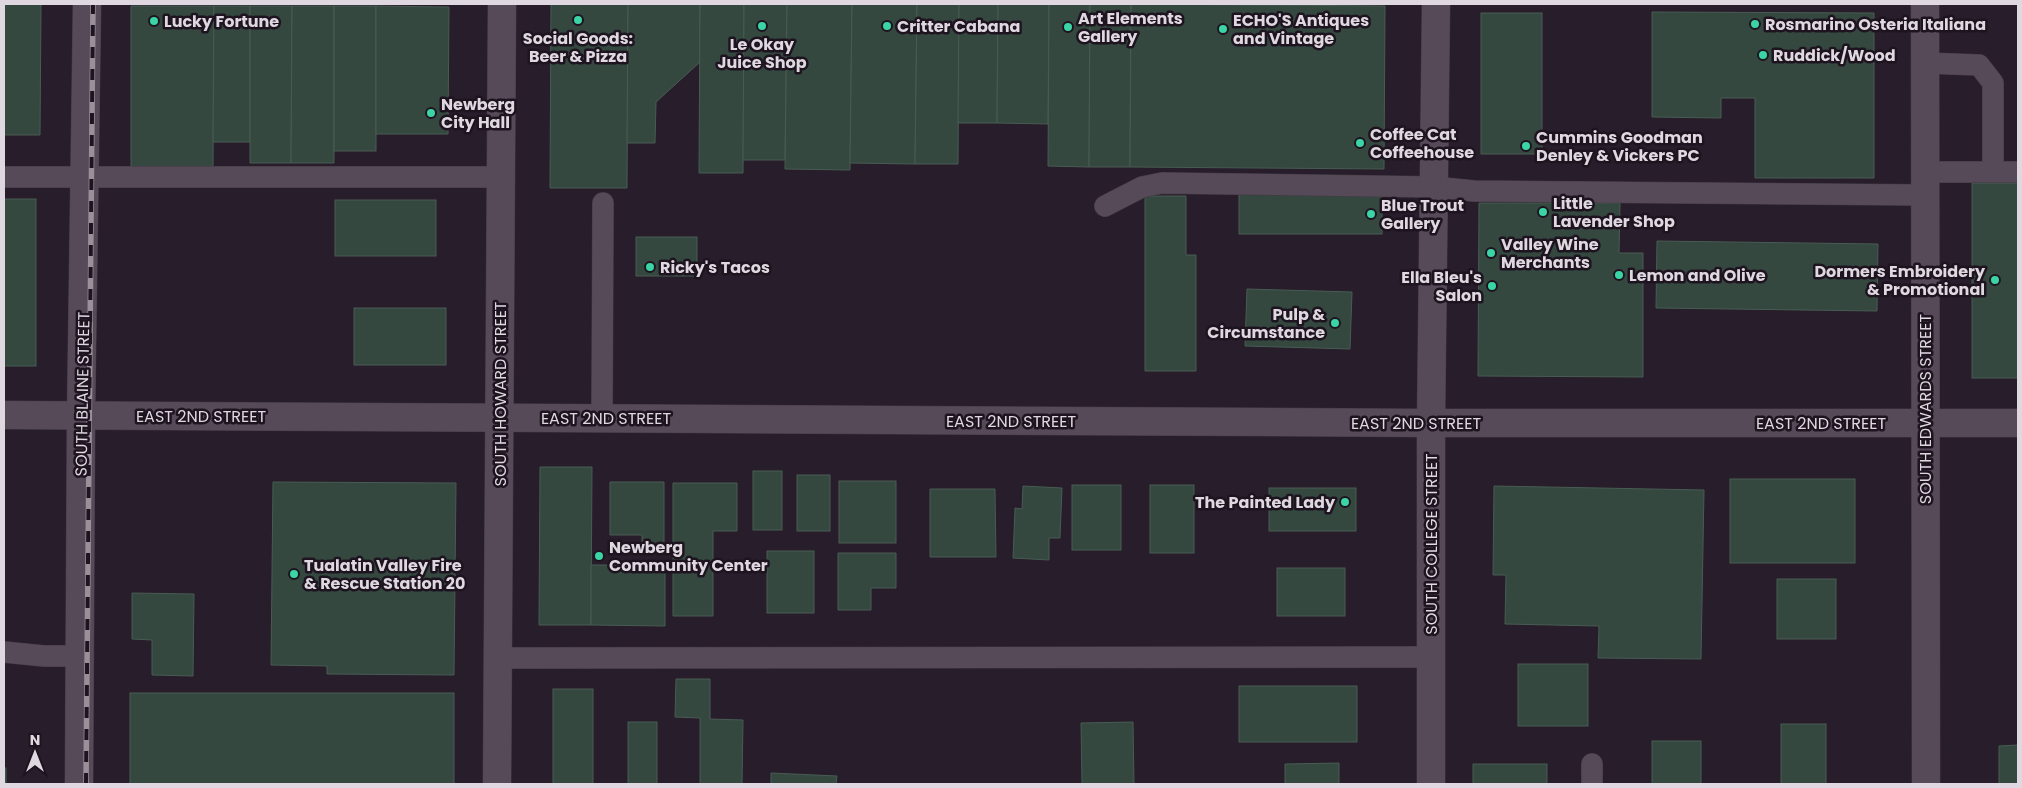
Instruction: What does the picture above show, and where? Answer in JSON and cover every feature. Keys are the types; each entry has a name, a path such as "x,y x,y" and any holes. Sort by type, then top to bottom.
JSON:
{"street":[{"name":"SOUTH BLAINE STREET","path":"79,784 87,4"},
{"name":"SOUTH HOWARD STREET","path":"498,784 502,4"},
{"name":"SOUTH COLLEGE STREET","path":"1431,784 1431,423 1436,4"},
{"name":"SOUTH EDWARDS STREET","path":"1925,4 1926,784"},
{"name":"EAST 2ND STREET","path":"4,415 1431,423 2018,423"}],"lane":[{"path":"1925,63 1979,65 1993,83 1993,172"},
{"path":"1105,206 1142,187 1162,183 1434,187 1474,191 1925,183 1993,172 2018,172"},
{"path":"4,177 501,177"},
{"path":"602,418 603,203"},
{"path":"4,652 44,656 80,656"},
{"path":"499,658 1431,657"}],"building":[{"path":"4,4 41,4 40,135 4,135"},
{"path":"551,4 628,4 627,188 550,188"},
{"path":"628,4 700,4 700,62 656,102 655,143 627,143"},
{"path":"700,4 744,4 743,173 699,173"},
{"path":"744,4 787,4 785,160 743,160"},
{"path":"787,4 852,4 850,170 785,169"},
{"path":"852,4 917,4 915,164 850,163"},
{"path":"917,4 959,4 958,164 915,164"},
{"path":"959,4 998,4 997,123 958,123"},
{"path":"998,4 1049,4 1048,124 997,123"},
{"path":"1049,4 1090,4 1089,167 1048,166"},
{"path":"1090,4 1131,4 1130,167 1089,167"},
{"path":"1131,4 1385,6 1384,169 1130,167"},
{"path":"131,6 214,6 213,167 131,167"},
{"path":"214,6 250,6 250,142 213,142"},
{"path":"250,6 292,6 291,163 250,163"},
{"path":"292,6 334,6 334,163 291,163"},
{"path":"334,6 376,6 376,151 334,151"},
{"path":"376,6 449,7 448,134 376,134"},
{"name":"Ruddick/Wood","path":"1652,12 1874,13 1874,178 1755,178 1755,98 1721,98 1721,118 1652,117"},
{"path":"1481,13 1542,13 1542,154 1481,154"},
{"name":"Dormers Embroidery & Promotional","path":"1972,183 2018,183 2018,378 1972,378"},
{"path":"1239,193 1382,193 1382,234 1239,234"},
{"path":"1145,196 1186,196 1186,255 1196,255 1196,371 1145,371"},
{"path":"4,199 36,199 36,366 4,366"},
{"path":"335,200 436,200 436,256 335,256"},
{"path":"1479,203 1620,203 1619,253 1643,253 1643,377 1478,376"},
{"path":"636,237 697,237 697,276 636,276"},
{"path":"1657,241 1878,244 1877,311 1656,308"},
{"path":"1247,289 1352,292 1350,349 1245,346"},
{"path":"354,308 446,308 446,365 354,365"},
{"path":"540,467 592,467 591,625 539,625"},
{"path":"753,471 782,471 782,530 753,530"},
{"path":"797,475 830,475 830,531 797,531"},
{"path":"1730,479 1855,479 1855,563 1730,563"},
{"path":"839,481 896,481 896,543 839,543"},
{"path":"273,482 456,483 454,675 327,674 327,666 271,665"},
{"path":"610,482 664,482 664,551 642,551 642,535 610,535"},
{"path":"673,483 737,483 737,531 713,531 713,616 673,616"},
{"path":"1072,485 1121,485 1121,550 1072,550"},
{"path":"1150,485 1194,485 1194,553 1150,553"},
{"path":"1023,486 1062,488 1060,538 1049,538 1049,560 1013,558 1015,508 1022,509"},
{"path":"1494,486 1704,490 1701,659 1598,658 1599,626 1505,624 1506,575 1493,575"},
{"path":"1269,488 1356,488 1356,531 1269,531"},
{"path":"930,489 995,489 996,557 930,557"},
{"path":"767,551 814,551 814,613 767,613"},
{"path":"838,553 896,553 896,588 871,588 871,610 838,610"},
{"path":"591,565 665,565 665,626 591,625"},
{"path":"1277,568 1345,568 1345,616 1277,616"},
{"path":"1777,579 1836,579 1836,639 1777,639"},
{"path":"132,593 194,594 193,676 152,675 152,640 132,639"},
{"path":"1518,664 1588,664 1588,726 1518,726"},
{"path":"676,679 710,679 710,719 743,720 742,784 700,784 700,718 675,717"},
{"path":"1239,686 1357,686 1357,742 1239,742"},
{"path":"553,689 593,689 593,784 553,784"},
{"path":"130,693 454,693 454,784 130,784"},
{"path":"628,722 657,722 657,784 628,784"},
{"path":"1133,722 1134,784 1082,784 1081,723"},
{"path":"1781,724 1826,724 1826,784 1781,784"},
{"path":"1652,741 1701,741 1701,784 1652,784"},
{"path":"2018,745 2018,784 1999,784 1999,746"},
{"path":"1339,763 1339,784 1285,784 1285,764"},
{"path":"1473,764 1547,764 1547,784 1473,784"},
{"path":"4,768 6,768 6,784 4,784"},
{"path":"771,773 837,776 836,784 771,784"}],"railway":[{"path":"86,784 93,4"}],"place":[{"name":"Social Goods: Beer & Pizza","path":"578,20"},
{"name":"Lucky Fortune","path":"154,21"},
{"name":"Rosmarino Osteria Italiana","path":"1755,24"},
{"name":"Le Okay Juice Shop","path":"762,26"},
{"name":"Critter Cabana","path":"887,26"},
{"name":"Art Elements Gallery","path":"1068,27"},
{"name":"ECHO'S Antiques and Vintage","path":"1223,29"},
{"name":"Ruddick/Wood","path":"1763,55"},
{"name":"Newberg City Hall","path":"431,113"},
{"name":"Coffee Cat Coffeehouse","path":"1360,143"},
{"name":"Cummins Goodman Denley & Vickers PC","path":"1526,146"},
{"name":"Little Lavender Shop","path":"1543,212"},
{"name":"Blue Trout Gallery","path":"1371,214"},
{"name":"Valley Wine Merchants","path":"1491,253"},
{"name":"Ricky's Tacos","path":"650,267"},
{"name":"Lemon and Olive","path":"1619,275"},
{"name":"Dormers Embroidery & Promotional","path":"1995,280"},
{"name":"Ella Bleu's Salon","path":"1492,286"},
{"name":"Pulp & Circumstance","path":"1335,323"},
{"name":"The Painted Lady","path":"1345,502"},
{"name":"Newberg Community Center","path":"599,556"},
{"name":"Tualatin Valley Fire & Rescue Station 20","path":"294,574"}]}
